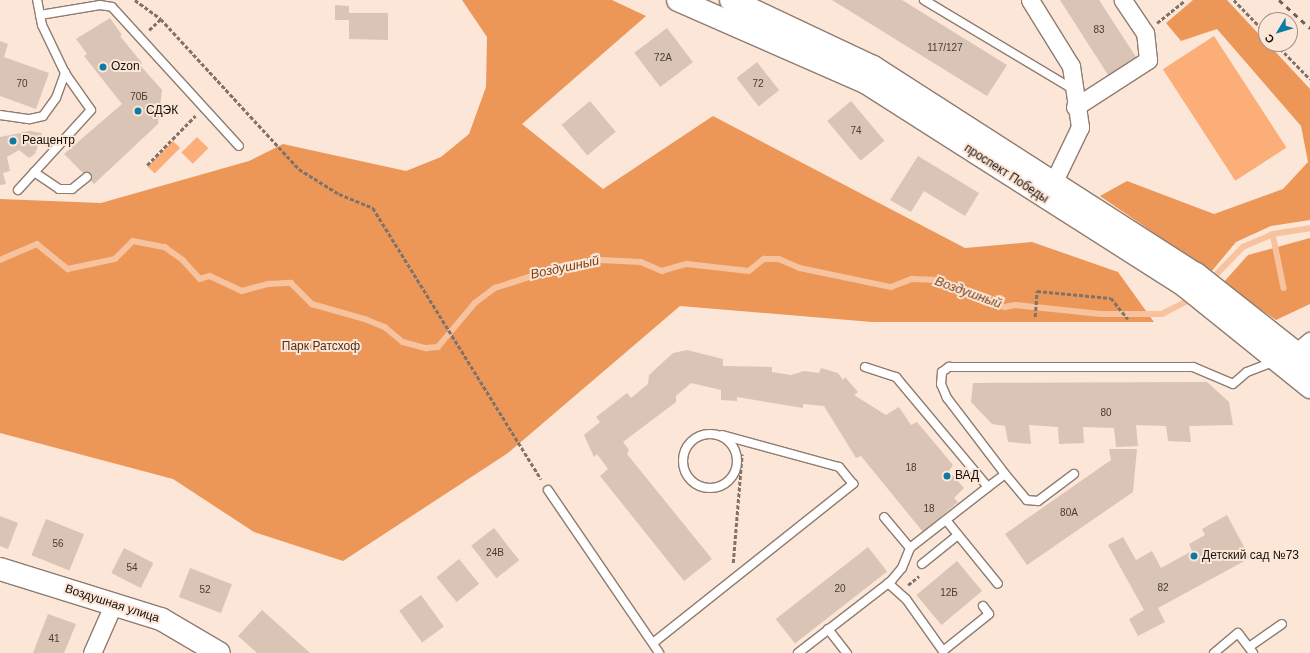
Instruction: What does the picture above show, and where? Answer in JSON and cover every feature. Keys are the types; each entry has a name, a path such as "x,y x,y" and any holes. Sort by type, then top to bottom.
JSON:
{"main road":[{"name":"проспект Победы","path":"678,0 865,82 1049,190 1190,280 1214,298 1299,354 1310,387"},
{"name":"проспект Победы","path":"735,1 873,67 1049,190"},
{"name":"Воздушная улица","path":"0,569 114,603 161,619 218,653"}],"street":[{"path":"1030,0 1071,66 1080,127 1049,190"},
{"path":"1076,107 1148,60 1145,33 1123,0"},
{"path":"92,653 114,603"}],"lane":[{"path":"18,190 91,110 65,72 40,14 37,0"},
{"path":"924,0 1074,89"},
{"path":"40,14 100,5 112,7 239,146"},
{"path":"0,115 30,119 43,116 56,98 65,72"},
{"path":"34,172 59,189 72,189 87,177"},
{"path":"1074,474 1038,501 1027,500 1005,474 947,398 941,384 942,372 949,367 1192,367 1233,384 1247,372 1299,354"},
{"path":"865,368 896,377 988,487"},
{"path":"653,643 853,484 839,467 722,435 703,433 684,449 682,468 688,480 704,489 719,488 738,466 737,452 722,435"},
{"path":"798,653 888,583 902,568 910,548 1005,474"},
{"path":"548,490 659,653"},
{"path":"884,517 910,548"},
{"path":"946,520 998,584"},
{"path":"922,564 958,535"},
{"path":"888,583 906,599 943,651 989,614 983,606"},
{"path":"1214,653 1238,633 1251,650 1282,624"},
{"path":"828,629 847,653"}],"path":[{"path":"135,0 160,19 300,169 339,194 373,208 548,490"},
{"path":"1145,33 1185,0"},
{"path":"1234,0 1258,25"},
{"path":"1284,52 1310,80"},
{"path":"147,165 204,107"},
{"path":"1035,317 1037,291 1111,298 1118,304 1128,319"},
{"path":"731,581 743,441"},
{"path":"906,599 912,594 906,586 927,569 922,564"}],"shaded area":[{"path":"1214,36 1286,148 1235,181 1163,69"},
{"path":"197,137 208,148 193,164 181,153"},
{"path":"173,141 180,148 155,174 148,166"}],"green space":[{"name":"Парк Ратсхоф","path":"462,0 612,0 646,16 522,124 603,189 713,116 965,248 1032,242 1118,272 1154,322 872,322 680,306 508,453 343,561 254,532 173,479 0,433 0,199 101,203 249,161 283,144 406,171 441,157 469,134 486,87 487,37"},
{"path":"1193,0 1227,0 1258,33 1258,52 1275,52 1310,89 1310,220 1271,226 1236,242 1211,272 1100,196 1127,181 1214,214 1283,189 1308,162 1301,126 1217,29 1181,41 1166,23"},
{"path":"1310,238 1310,304 1276,320 1222,284 1248,255"}],"building":[{"path":"832,0 902,0 1007,65 987,96"},
{"path":"1060,0 1099,0 1138,60 1110,78"},
{"path":"335,5 349,6 349,13 388,13 388,40 349,39 349,20 335,20"},
{"path":"110,18 122,35 120,36 142,63 140,65 162,90 158,124 94,184 64,154 122,104 84,56 87,54 76,39"},
{"path":"667,28 693,62 660,87 634,53"},
{"path":"0,41 8,44 4,57 49,73 36,109 0,96"},
{"path":"757,62 779,90 759,106 737,78"},
{"path":"590,101 616,132 587,155 562,125"},
{"path":"851,101 884,141 861,161 827,121"},
{"path":"30,131 42,133 35,154 29,158 19,150 7,157 10,171 3,173 6,184 0,185 0,137"},
{"path":"918,156 979,193 965,216 924,191 911,212 890,200"},
{"path":"687,350 723,359 723,366 772,367 772,372 791,375 804,371 819,373 821,368 838,373 843,380 845,377 858,392 854,395 886,415 899,407 911,425 917,422 953,465 949,471 964,488 954,498 958,502 923,532 861,456 856,458 824,406 803,404 803,408 737,397 737,401 721,400 721,390 691,383 676,396 676,402 623,442 629,450 627,454 712,559 684,581 600,476 608,469 597,454 594,457 584,435 600,422 596,417 627,393 631,398 648,384 649,375 673,353"},
{"path":"1207,382 1229,402 1233,425 1189,426 1191,442 1168,441 1166,426 1136,425 1138,446 1116,447 1114,428 1083,427 1084,443 1059,444 1058,427 1029,425 1031,444 1008,442 1005,426 992,424 971,402 973,383"},
{"path":"1109,449 1137,449 1133,492 1027,565 1005,534 1111,460"},
{"path":"1227,515 1250,558 1158,608 1165,622 1138,636 1129,619 1144,610 1108,545 1123,537 1136,560 1152,551 1161,568 1192,551 1189,544 1205,535 1202,529"},
{"path":"0,516 18,523 8,549 0,546"},
{"path":"46,519 84,534 69,571 31,555"},
{"path":"494,528 519,560 496,578 471,546"},
{"path":"868,547 887,571 795,643 776,619"},
{"path":"124,548 153,563 141,588 111,573"},
{"path":"459,559 479,584 457,602 436,577"},
{"path":"957,561 982,591 941,625 916,595"},
{"path":"190,568 232,584 221,613 179,597"},
{"path":"421,595 444,627 422,642 399,611"},
{"path":"262,610 310,653 257,653 238,636"},
{"path":"48,614 76,624 64,653 33,653"}],"waterway":[{"name":"Воздушный","path":"1211,280 1243,247 1273,234 1310,228"},
{"path":"1273,234 1284,288"},
{"name":"Воздушный","path":"0,260 37,244 68,269 115,259 133,241 165,247 183,260 200,279 210,276 242,291 269,284 291,283 312,304 365,319 385,327 403,342 426,348 438,347 475,303 495,288 566,265 600,260 641,262 662,271 687,264 749,271 764,259 779,259 800,268 891,287 912,279 937,280 985,302 1005,307 1015,305 1101,314 1162,314 1194,298"}],"railway":[{"path":"1279,0 1310,28"}],"place":[{"name":"Ozon","path":"103,67"},
{"name":"СДЭК","path":"138,111"},
{"name":"Реацентр","path":"13,141"},
{"name":"ВАД","path":"947,476"},
{"name":"Детский сад №73","path":"1194,556"}]}
